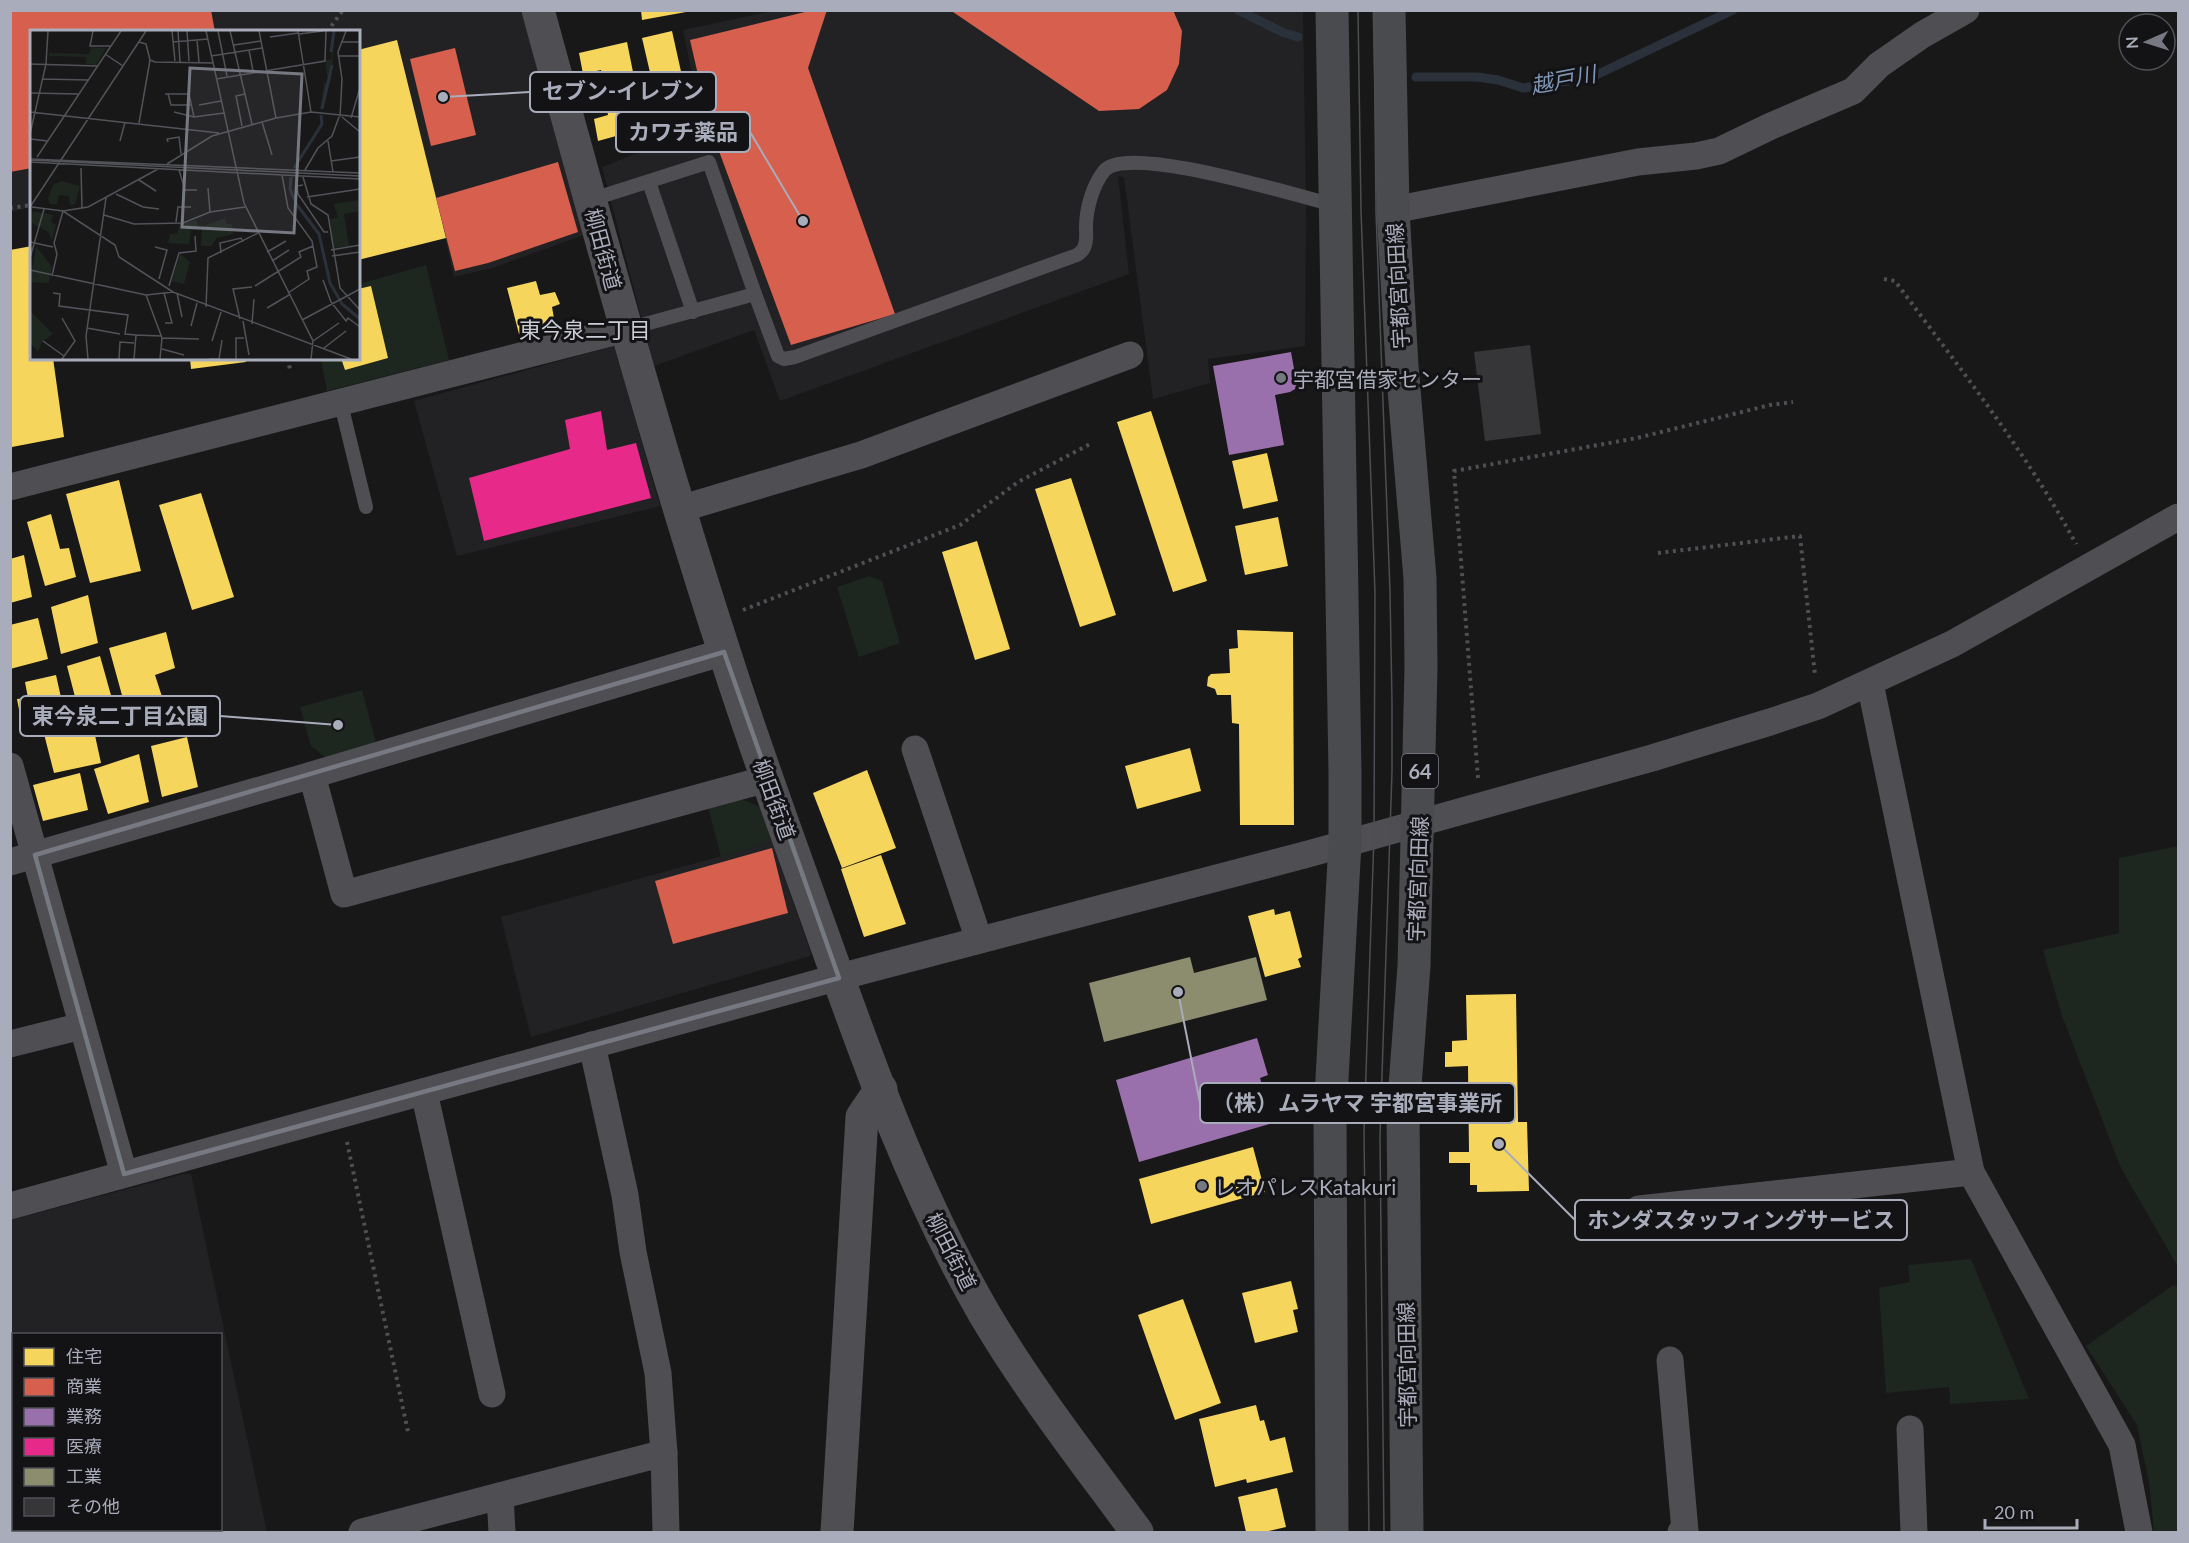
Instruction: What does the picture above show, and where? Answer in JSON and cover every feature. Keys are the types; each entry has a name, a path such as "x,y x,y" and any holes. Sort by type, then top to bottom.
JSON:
{"main road":[{"path":"1332,10 1345,843 1330,1115 1332,1533"},
{"name":"宇都宮向田線","path":"1389,10 1392,210 1402,366 1420,578 1419,823 1414,901 1414,966 1403,1113 1407,1533"}],"street":[{"name":"柳田街道","path":"538,10 626,329 724,652 767,779 881,1089 920,1188 986,1316 1039,1397 1137,1533"},
{"path":"1392,210 1638,162 1696,156 1719,150 1853,91 1879,64 1922,35 1966,10"},
{"path":"10,488 626,329"},
{"path":"680,509 861,455 1130,355"},
{"path":"10,1206 592,1045 1419,823 1662,754 1818,706 1952,644 2178,517"},
{"path":"22,859 312,776 724,652"},
{"path":"1870,683 1971,1172 2122,1444 2139,1533"},
{"path":"915,749 979,940"},
{"path":"10,766 22,859 82,1026 124,1174"},
{"path":"312,776 344,894 767,779"},
{"path":"10,1044 82,1026"},
{"path":"592,1045 625,1195 633,1252 658,1373 664,1453 666,1533"},
{"path":"837,1533 862,1117 881,1089"},
{"path":"424,1092 492,1394"},
{"path":"1639,1209 1971,1172"},
{"path":"1670,1360 1686,1531 1681,1533"},
{"path":"1910,1429 1914,1533"},
{"path":"362,1533 664,1453"},
{"path":"500,1496 502,1533"}],"lane":[{"path":"590,200 709,162 778,356 784,359 1077,255 1086,243 1086,225 1092,194 1103,172 1110,165 1134,162 1186,169 1235,178 1335,205"},
{"path":"649,182 693,312"},
{"path":"626,329 755,294"},
{"path":"341,404 366,507"}],"path":[{"path":"328,30 343,10"},
{"path":"10,208 30,205"},
{"path":"1884,279 1895,281 1969,380 2050,496 2089,568"},
{"path":"288,360 291,370"},
{"path":"1480,805 1454,471 1637,438 1770,405 1793,402"},
{"path":"715,621 960,525 1018,483 1092,443"},
{"path":"1658,554 1800,536 1818,706"},
{"path":"342,1114 408,1431"}],"highlighted area":[{"path":"724,652 839,978 124,1174 35,855"}],"shaded area":[{"path":"521,10 584,235 492,268 454,277 445,238 360,260 360,30 30,30 30,205 25,209 11,212 11,11"},
{"path":"777,10 1303,11 1306,207 1305,346 1208,359 1210,383 1153,399 1124,177 1118,176 1129,274 780,401 754,330 654,366 602,167 703,127 683,30"},
{"path":"426,265 449,360 327,391 321,360 360,360 360,284"},
{"path":"614,346 660,506 457,556 414,401"},
{"path":"869,576 882,581 900,643 859,657 837,587"},
{"path":"362,690 376,743 326,758 311,746 300,707"},
{"path":"739,798 760,807 772,842 721,857 708,807"},
{"path":"772,842 811,953 810,956 531,1037 501,917"},
{"path":"2178,846 2178,1267 2121,1168 2062,1016 2043,950 2119,933 2119,858"},
{"path":"183,1174 191,1174 267,1532 11,1532 11,1220"},
{"path":"1971,1259 2029,1399 1950,1404 1949,1387 1886,1393 1879,1288 1910,1282 1908,1265"},
{"path":"2172,1286 2178,1286 2178,1532 2154,1532 2149,1482 2137,1425 2086,1346"}],"building: 住宅":[{"path":"641,10 686,10 686,12 642,20"},
{"path":"672,31 684,85 655,94 642,38"},
{"path":"397,40 446,238 360,260 360,49"},
{"path":"627,42 635,82 606,89 601,70 583,74 579,53"},
{"path":"637,89 645,128 598,141 594,119 608,115 605,97"},
{"path":"30,246 30,360 53,360 64,437 12,447 10,250"},
{"path":"536,281 540,295 555,292 560,304 552,307 555,324 519,334 507,288"},
{"path":"371,286 388,358 345,370 342,360 360,360 360,289"},
{"path":"190,360 246,360 246,362 191,369"},
{"path":"1151,411 1207,581 1173,592 1117,422"},
{"path":"1267,453 1278,501 1243,509 1232,461"},
{"path":"1071,478 1116,615 1080,627 1035,489"},
{"path":"119,480 141,571 90,583 66,494"},
{"path":"201,493 234,597 192,610 159,505"},
{"path":"51,514 60,549 69,548 76,577 45,586 27,522"},
{"path":"1278,517 1288,566 1245,575 1235,526"},
{"path":"977,541 1010,649 975,660 942,552"},
{"path":"24,555 32,597 10,603 10,559"},
{"path":"88,595 98,643 61,654 51,607"},
{"path":"38,618 48,659 10,669 10,625"},
{"path":"1237,630 1293,632 1294,825 1240,825 1239,724 1232,723 1231,695 1217,695 1215,689 1207,686 1208,677 1211,674 1230,673 1229,649 1238,648"},
{"path":"166,632 175,668 155,675 165,706 128,717 109,648"},
{"path":"100,656 114,706 80,716 67,666"},
{"path":"56,675 66,720 23,731 17,699 28,698 25,682"},
{"path":"91,717 101,763 54,773 43,730"},
{"path":"187,737 198,787 162,797 151,746"},
{"path":"1190,748 1201,791 1137,809 1125,766"},
{"path":"139,754 149,802 108,814 94,769"},
{"path":"867,770 896,848 842,868 813,793"},
{"path":"80,773 88,810 43,821 33,785"},
{"path":"881,855 906,924 864,937 841,869"},
{"path":"1274,909 1275,915 1290,911 1302,957 1298,959 1301,967 1265,977 1248,916"},
{"path":"1516,994 1518,1122 1527,1122 1529,1191 1477,1192 1477,1185 1470,1185 1470,1163 1449,1163 1449,1152 1469,1152 1468,1066 1445,1067 1445,1052 1452,1052 1452,1041 1467,1040 1466,995"},
{"name":"レオパレスKatakuri","path":"1253,1147 1265,1192 1151,1224 1139,1179"},
{"path":"1291,1281 1298,1309 1293,1310 1298,1332 1255,1343 1242,1293"},
{"path":"1183,1299 1221,1403 1175,1420 1138,1315"},
{"path":"1256,1405 1260,1421 1264,1420 1270,1441 1285,1437 1293,1472 1247,1483 1246,1479 1215,1487 1199,1419"},
{"path":"1277,1488 1286,1527 1264,1532 1246,1532 1238,1497"}],"building: 商業":[{"path":"10,10 211,10 215,30 30,30 30,168 10,172"},
{"path":"813,10 827,10 808,68 895,314 791,345 710,127 690,40"},
{"path":"950,10 1173,10 1182,31 1179,64 1167,90 1139,109 1099,111"},
{"path":"455,48 476,135 431,146 410,59"},
{"path":"558,162 578,232 488,263 455,271 436,198"},
{"path":"772,848 788,913 673,944 655,881"}],"building: 業務":[{"path":"1291,352 1297,385 1290,392 1275,395 1284,445 1229,455 1213,366"},
{"path":"1257,1038 1268,1075 1260,1078 1273,1123 1139,1162 1116,1080"}],"building: 医療":[{"path":"601,411 607,450 636,443 651,498 484,541 469,478 570,449 565,420"}],"building: 工業":[{"path":"1190,957 1194,973 1256,957 1267,1000 1104,1042 1089,983"}],"building: その他":[{"path":"1530,345 1541,434 1485,441 1474,352"}],"waterway":[{"name":"越戸川","path":"1238,10 1282,32 1298,37"},
{"name":"越戸川","path":"1416,77 1477,77 1498,80 1523,88 1592,77 1733,10"}],"tram line":[{"path":"1358,10 1361,211 1375,592 1374,835 1364,1132 1369,1532"},
{"path":"1374,10 1376,212 1392,702 1392,771 1380,1136 1384,1532"}],"place":[{"name":"セブン-イレブン","path":"443,97"},
{"name":"カワチ薬品","path":"803,221"},
{"name":"宇都宮借家センター","path":"1281,378"},
{"name":"東今泉二丁目公園","path":"338,725"},
{"name":"（株）ムラヤマ 宇都宮事業所","path":"1178,992"},
{"name":"ホンダスタッフィングサービス","path":"1499,1144"},
{"name":"レオパレスKatakuri","path":"1202,1186"}],"district":[{"name":"東今泉二丁目","path":"585,329"}]}
